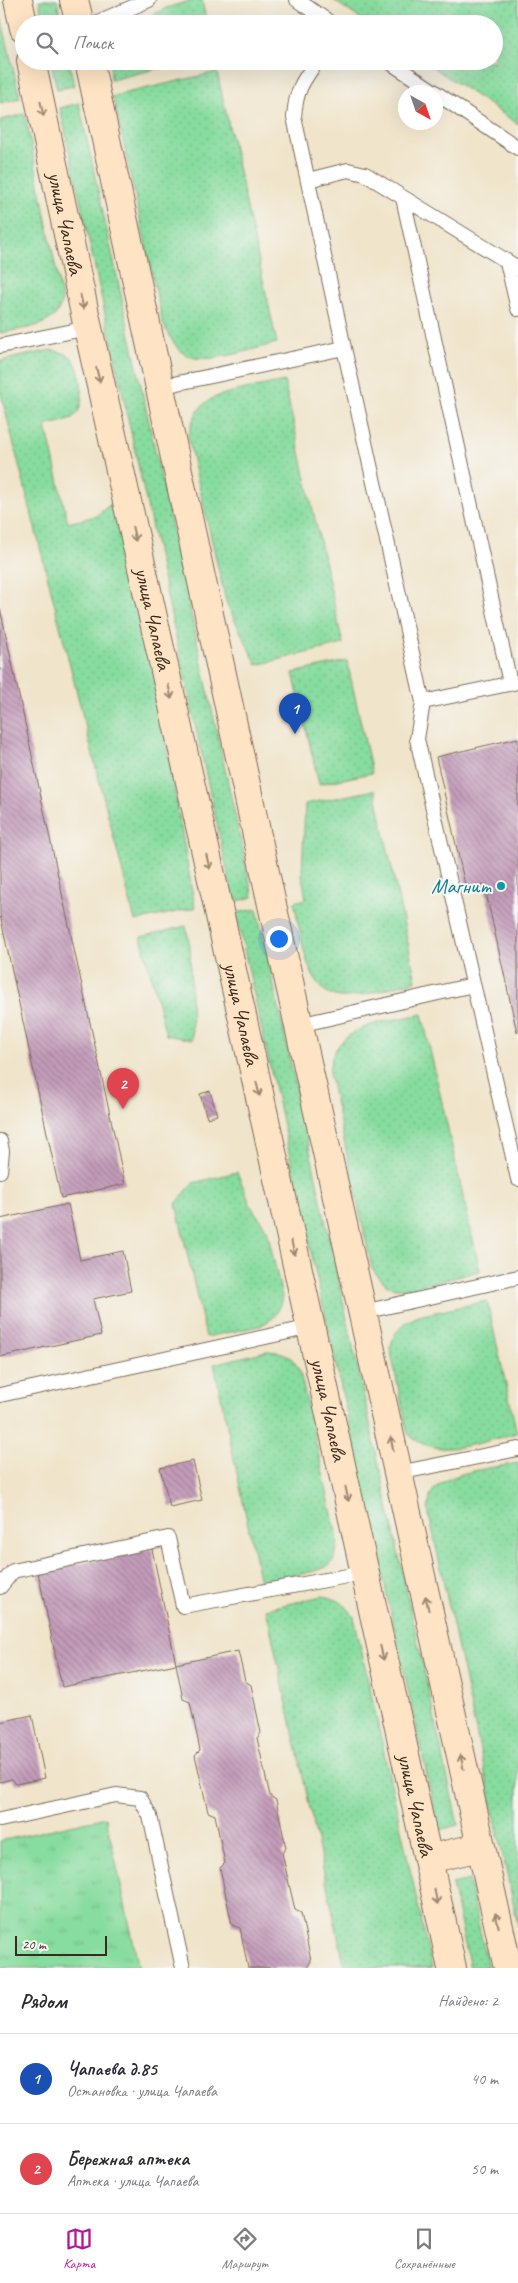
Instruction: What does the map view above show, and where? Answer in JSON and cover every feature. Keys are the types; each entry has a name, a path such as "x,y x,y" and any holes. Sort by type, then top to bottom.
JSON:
{"main road":[{"path":"18,0 21,15"},
{"path":"74,0 78,15"},
{"name":"улица Чапаева","path":"33,70 88,328 452,1968"},
{"path":"91,70 299,1025 508,1968"},
{"path":"428,1859 480,1847"}],"lane":[{"path":"114,15 148,0"},
{"path":"297,0 319,15"},
{"path":"311,70 300,85 294,117 423,702 417,739 518,1179"},
{"path":"401,70 423,85"},
{"path":"443,98 518,148"},
{"path":"308,180 348,170 365,174 513,265 518,309"},
{"path":"403,198 514,683 423,702"},
{"path":"0,346 88,328"},
{"path":"159,387 344,348"},
{"path":"299,1025 472,985"},
{"path":"0,1141 2,1151 0,1171"},
{"path":"363,1312 518,1277"},
{"path":"0,1395 311,1327"},
{"path":"398,1473 518,1448"},
{"path":"0,1587 13,1571 168,1538 183,1606 364,1573"},
{"path":"0,1820 116,1795 140,1798 150,1816 183,1968"}],"green space":[{"path":"39,0 57,0 60,15 42,15"},
{"path":"193,0 202,0 205,15 153,15 166,8"},
{"path":"333,0 518,0 518,124 437,70 503,70 503,15 355,15"},
{"path":"0,12 20,98 0,103"},
{"path":"53,70 71,70 74,86 57,89"},
{"path":"110,70 152,70 111,80"},
{"path":"217,72 277,343 218,357 195,358 186,355 179,349 163,324 113,96"},
{"path":"79,103 253,897 234,902 60,108"},
{"path":"25,114 62,299 59,309 47,321 29,328 0,333 0,120"},
{"path":"51,350 66,354 73,359 79,372 82,390 80,407 72,418 46,426 68,523 96,516 123,494 195,908 135,921 0,390 0,361"},
{"path":"284,381 343,644 257,665 226,602 188,438 199,409 212,399"},
{"path":"347,661 372,773 319,784 293,673"},
{"path":"375,790 416,981 363,995 345,997 332,995 321,987 313,976 307,961 294,902 306,899 302,876 305,804"},
{"path":"257,909 458,1825 439,1830 236,913"},
{"path":"186,926 190,947 192,1040 166,1035 141,937"},
{"path":"422,1014 480,1271 424,1285 395,1288 385,1283 372,1268 329,1073 333,1056 340,1044 350,1035 376,1023"},
{"path":"237,1172 251,1206 267,1230 282,1297 279,1309 273,1318 260,1326 206,1337 176,1204 193,1183"},
{"path":"487,1301 517,1433 460,1447 432,1447 420,1442 408,1434 390,1348 395,1334 405,1323 418,1316"},
{"path":"267,1351 288,1355 300,1372 338,1541 334,1559 326,1567 260,1582 214,1364"},
{"path":"518,1463 518,1925 428,1510 431,1494 437,1486 446,1480 470,1472"},
{"path":"322,1596 341,1602 354,1617 432,1968 345,1968 266,1609"},
{"path":"106,1817 139,1968 0,1968 0,1841"},
{"path":"469,1880 488,1968 470,1968 452,1884"}],"building":[{"path":"0,608 125,1184 61,1198 0,915"},
{"name":"Магнит","path":"518,738 517,1032 484,884 466,889 436,757"},
{"path":"210,1091 217,1115 207,1118 200,1094"},
{"path":"68,1204 80,1260 123,1251 131,1291 93,1299 101,1335 0,1357 0,1219"},
{"path":"193,1461 202,1500 170,1507 160,1468"},
{"path":"152,1549 176,1664 62,1687 38,1572"},
{"path":"238,1651 245,1681 251,1685 261,1733 257,1738 270,1796 276,1800 286,1848 282,1853 295,1910 301,1913 311,1961 307,1968 248,1968 240,1928 232,1925 220,1868 225,1863 215,1815 208,1812 195,1755 200,1750 190,1702 183,1699 176,1664"},
{"path":"32,1715 45,1778 16,1784 12,1779 0,1782 0,1722"}],"place":[{"name":"Чапаева д.85","path":"295,734"},
{"name":"Магнит","path":"501,886"},
{"name":"Бережная аптека","path":"123,1109"}]}
